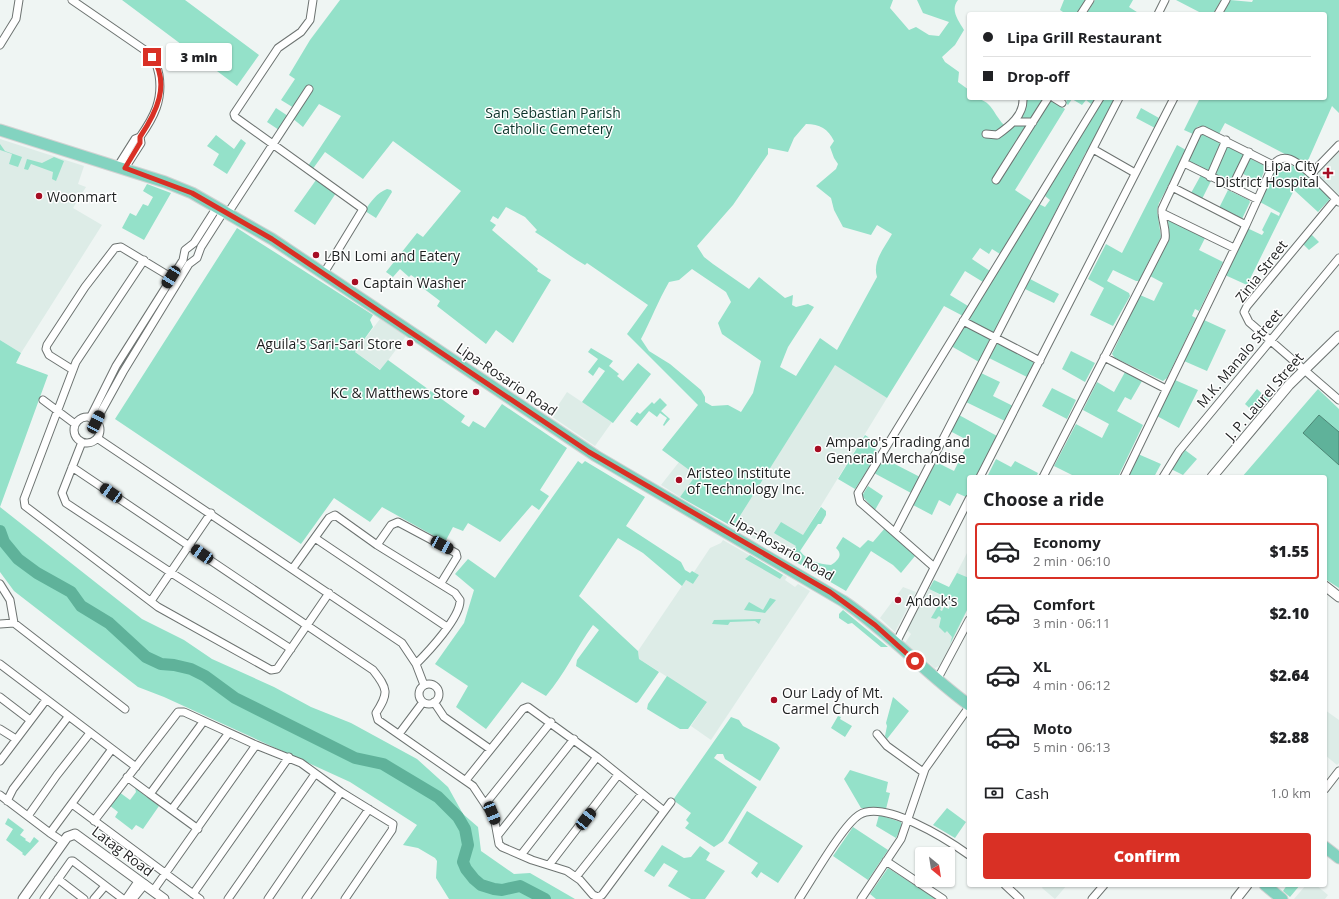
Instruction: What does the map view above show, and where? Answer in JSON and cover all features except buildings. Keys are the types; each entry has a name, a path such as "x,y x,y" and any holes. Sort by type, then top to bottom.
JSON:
{"main road":[{"name":"Lipa-Rosario Road","path":"0,130 122,167 179,188 272,239 591,453 830,592 862,615 967,704"},
{"path":"1327,849 1339,858"},
{"path":"1267,887 1282,899"}],"street":[{"path":"0,45 16,19 19,0"},
{"path":"72,0 148,53 155,61 159,78 160,98 155,114 140,137 140,143 122,167"},
{"path":"313,0 310,20 301,32 278,48 234,114 235,117 272,144 363,208 324,273"},
{"path":"1082,12 1090,0"},
{"path":"1159,12 1165,0"},
{"path":"1219,12 1226,0"},
{"path":"93,420 116,366 171,277 186,262 197,258 201,247 223,211 272,144 309,89"},
{"path":"986,134 997,135 1013,122 1022,111 1023,100"},
{"path":"996,180 1047,100"},
{"path":"1057,100 1062,103"},
{"path":"934,567 860,502 858,493 1099,100"},
{"path":"895,532 1118,100"},
{"path":"981,475 1173,100"},
{"path":"1013,122 1033,122"},
{"path":"1044,475 1165,239 1166,232 1162,213 1172,187 1200,130 1226,140 1272,165"},
{"path":"1210,176 1226,140"},
{"path":"1311,174 1339,145"},
{"path":"1093,149 1135,173"},
{"path":"1232,187 1249,152"},
{"path":"1125,475 1246,225 1272,165 1279,159 1288,158 1296,162 1311,174 1337,200"},
{"path":"1184,163 1257,199"},
{"path":"1172,187 1246,225"},
{"name":"Zinia Street","path":"1337,200 1245,308 1244,314 1248,321 1339,400"},
{"path":"93,420 178,282 186,262 185,250 194,243 223,211"},
{"path":"1162,213 1234,248"},
{"path":"194,243 201,247"},
{"path":"73,370 49,355 46,349 47,345 85,287 115,248 121,247 178,282"},
{"name":"M.K. Manalo Street","path":"1164,475 1179,451 1339,258"},
{"path":"144,260 82,352 73,370 24,499 25,506 151,601 271,670 277,669 329,593"},
{"path":"963,321 1040,361"},
{"name":"J. P. Laurel Street","path":"1214,475 1304,369 1339,336"},
{"path":"1104,356 1166,389"},
{"path":"43,400 75,424"},
{"path":"80,419 93,420 100,432 97,438 88,443 82,442 74,435 75,424 80,419"},
{"path":"97,438 402,642 416,664 424,685"},
{"path":"82,442 62,493 66,503 170,572 291,649"},
{"path":"72,467 307,624 373,670 381,681 386,696 376,712 376,718 466,780 486,803 496,822 500,846 562,870 576,877 595,896 602,895 671,802"},
{"path":"896,643 967,503"},
{"path":"151,601 211,513"},
{"path":"293,568 329,518 335,515 377,545 455,593 460,600 458,612 416,664"},
{"path":"377,545 391,525 398,522 456,553 457,556 441,584"},
{"path":"315,538 447,627"},
{"path":"0,584 10,600 14,623"},
{"path":"1327,588 1339,597"},
{"path":"0,624 14,623 125,709"},
{"path":"937,680 967,624"},
{"path":"0,664 136,767"},
{"path":"424,685 434,686 438,691 438,697 434,702 428,704 419,698 419,692 424,685"},
{"path":"0,697 30,720"},
{"path":"0,761 46,700"},
{"path":"399,734 423,702"},
{"path":"434,702 444,717 490,749"},
{"path":"466,780 526,707 531,708 574,739 664,811"},
{"path":"861,899 900,839 908,821 923,772 967,709"},
{"path":"94,821 178,712 184,712 228,734 301,763 342,792 392,823 394,828 345,899"},
{"path":"7,801 13,789 68,716"},
{"path":"150,794 203,722"},
{"path":"486,803 551,722"},
{"path":"0,729 16,739"},
{"path":"28,816 57,775 90,733"},
{"path":"172,809 228,734"},
{"path":"877,734 887,746 923,772"},
{"path":"498,835 574,739"},
{"path":"153,891 166,875 256,745"},
{"path":"50,833 112,749"},
{"path":"193,894 289,757"},
{"path":"521,855 597,757"},
{"path":"1327,786 1339,771"},
{"path":"228,899 315,774"},
{"path":"549,865 618,775"},
{"path":"127,777 198,829"},
{"path":"268,899 342,792"},
{"path":"576,877 642,794"},
{"path":"0,795 59,839"},
{"path":"72,804 200,899"},
{"path":"306,899 369,809"},
{"path":"799,899 848,826 858,816 869,812 881,812 932,830 967,854"},
{"name":"Latag Road","path":"22,899 67,837 75,834 164,899"},
{"path":"45,898 70,861 73,861 105,886 125,899 142,882"},
{"path":"886,861 943,899"},
{"path":"58,879 84,899"},
{"path":"133,899 142,882"},
{"path":"94,899 105,886"},
{"path":"1007,887 1020,899"},
{"path":"1092,899 1102,887"},
{"path":"1236,899 1245,887"}],"shaded area":[{"path":"0,139 84,166 78,184 86,187 73,208 102,225 21,353 0,340"},
{"name":"Lipa City District Hospital","path":"1339,148 1339,197 1316,173"},
{"path":"380,319 406,336 381,370 355,352"},
{"name":"Amparo's Trading and General Merchandise","path":"835,364 887,398 789,558 733,527"},
{"path":"567,392 612,422 595,446 551,416"},
{"path":"1319,415 1339,432 1339,465 1303,433"},
{"name":"Aristeo Institute of Technology Inc.","path":"679,462 696,475 680,497 661,485"},
{"path":"723,540 787,577 785,580 795,587 798,584 810,591 711,740 691,726 707,702 639,659 638,651 686,580 693,584 699,575 694,572 710,548 721,543"},
{"path":"967,553 967,610 947,653 939,666 935,668 905,643 911,634 907,630 929,589 944,597"},
{"path":"903,587 916,592 895,632 880,618"},
{"path":"1327,711 1339,720 1339,763 1337,765 1327,757"},
{"path":"1043,887 1065,887 1055,899"},
{"path":"1304,887 1318,887 1328,895 1325,899 1294,899"}],"green space":[{"path":"122,0 185,0 259,55 237,86"},
{"name":"San Sebastian Parish Catholic Cemetery","path":"340,0 893,0 890,8 909,30 916,27 929,35 939,36 949,22 923,13 917,0 958,0 955,11 957,19 964,30 955,45 942,57 945,62 959,72 958,82 967,89 967,100 982,100 987,103 1004,125 992,137 1012,124 1028,124 1020,137 1051,100 1065,109 1015,190 1033,202 1000,254 992,249 989,254 980,248 972,259 990,271 983,282 965,271 950,295 968,306 963,316 944,306 887,398 835,365 733,527 680,497 696,475 662,450 698,405 627,334 648,305 587,263 585,265 535,232 537,230 525,217 506,207 498,219 493,216 490,221 496,225 492,230 538,269 537,271 551,280 513,343 496,330 486,344 437,306 440,301 419,285 421,282 411,275 409,277 400,269 393,277 386,272 417,233 423,237 461,191 393,141 363,179 325,152 312,170 308,166 341,116 319,104 303,127 292,118 294,108 281,100 295,79 289,75 310,40","holes":["806,124 815,125 826,130 834,141 830,147 838,164 836,169 816,186 831,198 834,210 843,227 871,235 877,225 892,234 876,265 877,277 837,350 820,338 796,376 780,367 788,347 814,307 808,304 796,307 792,305 793,295 785,298 759,277 749,289 704,257 697,246 733,205 768,154 768,148 788,152 794,138","692,269 726,292 731,302 718,323 722,334 761,361 753,393 741,412 728,405 712,406 705,402 705,397 701,390 670,364 649,351 641,339 669,282 679,280"]},
{"path":"1064,0 1087,0 1078,12 1063,12 1060,10"},
{"path":"1095,0 1133,0 1129,7 1137,12 1087,12"},
{"path":"1176,0 1221,0 1214,12 1199,12"},
{"path":"1230,0 1252,2 1253,0 1339,0 1339,113 1332,106 1306,165 1225,123 1219,134 1201,126 1197,127 1193,134 1184,130 1199,100 1327,100 1327,12 1224,12"},
{"path":"1024,100 1045,100 1032,120 1018,119"},
{"path":"1067,100 1071,100 1068,105 1066,103"},
{"path":"1074,100 1086,100 1082,105"},
{"path":"1086,100 1094,100 1091,104"},
{"path":"1103,100 1114,100 995,331 990,333 969,318 1039,204 1045,207 1050,200 1045,196 1084,127"},
{"path":"276,108 288,116 279,130 267,122"},
{"path":"1141,108 1159,118 1155,128 1136,118"},
{"path":"1201,134 1222,143 1209,172 1188,161"},
{"path":"216,135 234,149 241,139 246,143 227,174 213,165 219,154 207,146"},
{"path":"0,144 5,151 22,157 18,167 9,164 12,154 0,150"},
{"path":"1177,145 1186,150 1186,152 1159,203 1157,210 1161,237 1139,281 1113,270 1107,281 1129,293 1130,296 1113,326 1090,315 1104,288 1088,279 1106,244 1122,253"},
{"path":"1226,146 1245,155 1231,183 1214,175"},
{"path":"54,157 64,161 56,181 52,179 53,172 31,164 28,170 24,169 27,159 42,163"},
{"path":"1249,158 1266,166 1260,182 1241,173"},
{"path":"1284,163 1295,167 1310,177 1323,189 1330,199 1318,212 1294,190 1247,285 1225,275 1247,228 1262,235 1264,232 1262,230 1271,212 1279,216 1280,213 1260,202 1274,169"},
{"path":"1201,175 1211,181 1202,199 1191,193"},
{"path":"316,180 336,193 315,225 294,211"},
{"path":"147,184 171,193 144,240 122,228 130,213 136,216 143,204 148,206 153,197 143,191"},
{"path":"387,189 391,190 392,192 376,218 365,211 374,198"},
{"path":"1228,190 1249,200 1250,202 1242,219 1219,208"},
{"path":"1168,219 1206,236 1199,250 1223,262 1199,311 1195,309 1192,316 1196,318 1167,378 1163,381 1115,358 1112,354 1140,295 1154,301 1163,283 1150,276 1169,240"},
{"path":"237,228 373,315 370,320 373,327 355,352 380,370 388,360 465,416 461,422 469,427 473,421 485,428 502,404 567,448 540,490 549,496 539,510 532,505 500,542 468,523 463,531 453,527 445,542 382,507 370,522 334,498 301,544 115,419"},
{"path":"1311,234 1319,242 1309,250 1303,244"},
{"path":"1030,279 1059,294 1054,303 1025,289"},
{"path":"1204,320 1226,330 1207,371 1184,361"},
{"path":"965,325 990,339 979,362 951,346"},
{"path":"0,340 21,353 16,363 48,375 0,507"},
{"path":"997,344 1000,344 1033,361 1034,364 1027,377 989,358"},
{"path":"591,348 613,361 609,366 619,374 617,376 623,381 638,363 651,374 613,423 582,402 605,371 599,367 593,376 588,372 598,359 588,352"},
{"path":"1071,351 1095,363 1085,382 1062,369"},
{"path":"1125,372 1142,381 1131,400 1125,397 1117,411 1143,425 1119,475 1072,475 1054,466 1076,424 1102,438 1109,424 1083,410 1097,382 1114,392"},
{"path":"981,373 1000,382 993,396 1013,406 1005,421 966,402"},
{"path":"1175,380 1198,390 1179,428 1157,416"},
{"path":"1052,388 1076,400 1067,419 1042,406"},
{"path":"1257,389 1269,400 1257,415 1245,404"},
{"path":"1318,389 1339,409 1339,588 1327,580 1327,475 1244,475"},
{"path":"660,398 667,405 661,411 670,419 664,426 663,425 667,418 660,413 657,417 649,411 637,426 630,421 637,412 640,414 652,402 654,404"},
{"path":"959,415 997,436 978,475 967,475 966,497 957,493 950,506 939,500 932,515 913,505 936,462 954,471 969,441 950,431"},
{"path":"865,435 877,443 875,449 879,452 855,489 838,479"},
{"path":"1185,450 1197,459 1183,475 1171,469"},
{"path":"1138,454 1161,464 1155,475 1129,475"},
{"path":"883,458 920,477 911,493 874,473"},
{"path":"996,459 1011,467 1015,461 1038,473 1037,475 988,475"},
{"path":"578,461 582,464 585,461 645,497 626,526 681,562 685,570 690,573 692,571 699,575 693,584 686,580 682,586 643,553 618,538 579,596 638,651 639,659 659,672 636,703 576,666 577,660 599,630 593,625 559,679 546,696 522,682 486,729 456,707 468,686 435,664 464,623 474,590 455,574 468,559 495,578"},
{"path":"868,486 883,496 875,510 862,496"},
{"path":"0,507 142,619 184,640 212,659 274,687 311,707 351,723 417,759 448,787 463,814 478,827 481,851 514,874 530,873 575,899 449,899 436,878 437,861 435,858 418,848 403,845 417,825 350,782 164,697 138,687 14,591 0,572"},
{"path":"821,507 826,511 826,515 821,524 818,524 800,551 810,560 831,565 839,558 840,555 836,548 843,537 860,548 868,540 873,542 885,528 915,556 901,573 893,565 871,551 846,591 789,558 796,546 774,533 781,522 803,535"},
{"path":"750,555 783,575 780,579 745,559"},
{"path":"957,573 967,577 967,610 950,644 952,637 947,631 945,633 939,627 941,618 939,616 936,619 931,618 941,601 944,602 940,610 942,611 944,607 949,609 951,602 953,604 954,601 929,589 934,580 949,587"},
{"path":"770,598 776,600 765,613 744,610 749,602 763,610"},
{"path":"843,610 888,647 881,647 852,623 848,624 839,618 839,614"},
{"path":"761,619 759,624 755,621 730,622 728,625 712,624 714,620"},
{"path":"667,676 707,702 688,729 680,729 647,709 648,704"},
{"path":"893,697 909,711 887,739 885,736 887,726 886,723"},
{"path":"838,716 841,717 840,719 852,726 845,737 831,728"},
{"path":"731,717 739,720 743,726 777,744 780,748 760,781 725,759 723,754 717,754 714,758 757,787 723,841 714,847 685,828 689,823 686,820 691,813 673,800"},
{"path":"850,770 888,782 886,792 890,793 886,809 861,808 844,779"},
{"path":"135,788 159,806 143,829 136,825 132,830 115,817 118,812 109,805 119,792 130,800 136,792"},
{"path":"947,808 966,822 955,838 933,825"},
{"path":"747,811 803,846 778,883 761,872 757,878 751,873 758,863 728,843"},
{"path":"879,815 901,822 902,826 896,838 876,826"},
{"path":"8,818 24,830 20,835 26,839 25,840 30,843 34,837 39,841 25,856 6,840 13,829 5,824"},
{"path":"853,827 888,850 868,880 833,856"},
{"path":"662,845 684,858 691,857 700,846 710,853 706,860 725,871 705,899 691,899 668,886 678,871 664,863 654,877 644,871"},
{"path":"888,868 915,885 915,887 917,887 936,899 876,899 870,894"},
{"path":"1286,887 1298,887 1290,897 1283,891"}],"waterway":[{"path":"0,531 4,542 18,559 37,573 71,592 81,606 109,623 146,657 161,664 191,669 205,676 235,698 355,758 383,764 438,797 458,817 465,829 468,845 463,862 466,869 474,879 481,885 494,889 502,890 520,886 545,899"}],"place":[{"name":"Lipa City District Hospital","path":"1328,173"},
{"name":"Woonmart","path":"39,196"},
{"name":"LBN Lomi and Eatery","path":"316,255"},
{"name":"Captain Washer","path":"355,282"},
{"name":"Aguila's Sari-Sari Store","path":"410,343"},
{"name":"KC & Matthews Store","path":"476,392"},
{"name":"Amparo's Trading and General Merchandise","path":"818,449"},
{"name":"Aristeo Institute of Technology Inc.","path":"679,480"},
{"name":"Andok's","path":"898,600"},
{"name":"Our Lady of Mt. Carmel Church","path":"774,700"}],"route":[{"path":"152,57 158,67 160,98 155,114 140,137 140,143 125,168 158,179 192,193 272,239 589,452 850,605 896,643 915,661"}]}
